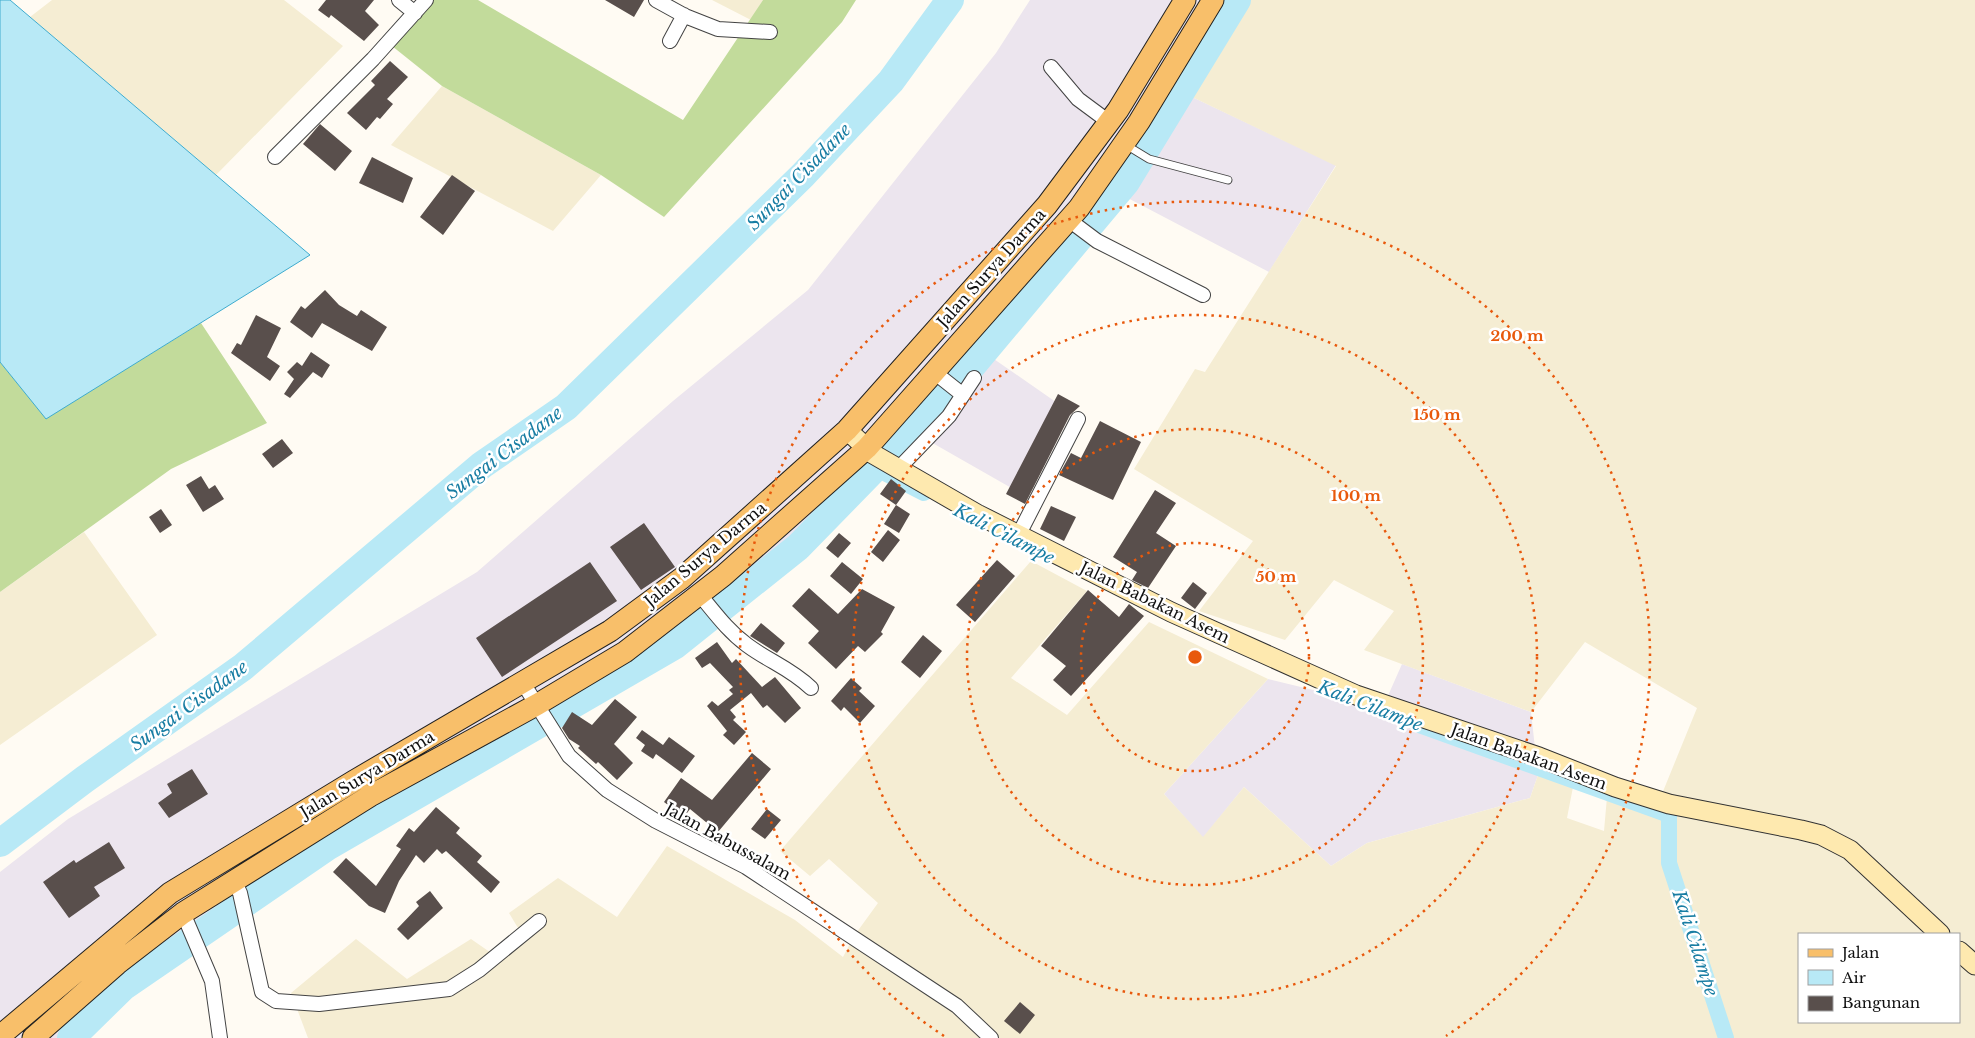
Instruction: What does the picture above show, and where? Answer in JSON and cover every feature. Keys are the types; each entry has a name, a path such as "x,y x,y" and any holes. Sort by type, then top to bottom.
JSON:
{"main road":[{"name":"Jalan Surya Darma","path":"0,1036 170,893 354,780 610,631 682,578 847,430 1047,205 1109,122 1185,0"},
{"name":"Jalan Surya Darma","path":"33,1038 117,964 186,920 370,796 539,706 625,652 701,597 870,451 1072,222 1127,146 1213,0"}],"street":[{"path":"400,0 415,13"},
{"path":"275,157 426,0"},
{"path":"656,0 684,15 718,29 770,32"},
{"path":"670,41 684,15"},
{"path":"1051,67 1078,99 1109,122"},
{"path":"1072,222 1097,241 1203,295"},
{"path":"938,375 960,393"},
{"path":"897,468 948,416 960,393 974,378"},
{"path":"1019,534 1078,419"},
{"name":"Jalan Babakan Asem","path":"847,430 870,451 977,514 1171,612 1356,695 1539,757 1615,787 1669,804 1801,830 1836,842 1850,850 1939,933"},
{"path":"701,597 718,619 747,645 785,666 811,688"},
{"name":"Jalan Babussalam","path":"523,683 539,706 553,733 585,772 607,790 656,821 746,867 957,1006 991,1038"},
{"path":"237,886 262,992 276,1001 319,1004 449,989 479,970 539,921"},
{"path":"186,920 212,981 220,1038"},
{"path":"1960,952 1975,965"}],"lane":[{"path":"1127,146 1145,157 1228,180"}],"shaded area":[{"path":"52,0 284,0 343,46 216,175 30,17"},
{"path":"712,0 763,0 751,20"},
{"path":"1030,0 1246,0 1190,96 1336,165 1269,272 1122,195 991,357 1063,407 1022,494 922,437 840,518 737,613 610,694 323,854 137,990 84,1038 0,1038 0,872 68,819 477,572 673,401 808,290 996,53"},
{"path":"1246,0 1975,0 1975,1038 308,1038 291,993 356,939 407,979 471,939 497,957 521,933 509,913 558,878 617,917 667,846 795,920 843,957 854,936 878,903 829,859 810,876 780,851 1031,561 1087,591 1011,678 1067,715 1149,622 1268,679 1164,794 1203,837 1244,787 1331,866 1367,843 1530,798 1538,775 1573,787 1567,818 1604,831 1607,797 1655,811 1697,708 1585,642 1531,712 1364,650 1394,611 1334,580 1285,640 1199,611 1253,541 1134,469 1195,369 1205,372 1336,166 1190,96"},
{"path":"442,86 601,175 553,231 391,145"},
{"path":"84,532 157,635 0,745 0,592"},
{"path":"1402,664 1531,712 1538,775 1530,798 1367,843 1331,866 1244,787 1203,838 1164,794 1268,679 1383,707"}],"green space":[{"path":"429,0 478,0 683,120 763,0 856,0 842,22 664,217 601,175 442,86 387,42"},
{"path":"201,323 267,423 171,469 0,592 0,362 46,418"}],"water":[{"path":"0,0 10,0 310,255 46,419 0,362"}],"building":[{"path":"326,0 374,0 365,11 379,25 364,41 331,15 329,18 318,10"},
{"path":"605,0 644,0 634,17"},
{"path":"390,61 408,77 387,99 393,104 380,119 377,117 366,130 347,113 375,85 371,81"},
{"path":"320,124 352,151 335,171 303,144"},
{"path":"372,157 413,178 403,203 359,183"},
{"path":"452,175 475,191 443,235 420,217"},
{"path":"325,290 339,305 357,316 361,310 387,327 372,351 322,323 312,338 290,322 301,306 305,309"},
{"path":"256,315 281,328 267,357 280,366 270,381 231,353 237,343 241,345"},
{"path":"311,352 330,365 322,378 313,372 290,398 284,394 294,379 287,372 297,362 302,366"},
{"path":"1058,394 1080,406 1070,415 1025,504 1006,494"},
{"path":"1100,421 1141,442 1113,500 1059,475 1071,453 1081,458"},
{"path":"282,439 293,453 273,468 262,454"},
{"path":"201,476 209,489 215,485 224,499 203,512 186,485"},
{"path":"891,479 906,491 896,505 880,494"},
{"path":"1155,490 1176,503 1156,533 1176,546 1148,588 1132,580 1137,572 1113,557"},
{"path":"896,505 910,514 899,533 884,524"},
{"path":"1051,506 1076,517 1064,541 1040,529"},
{"path":"161,509 172,525 160,533 149,517"},
{"path":"644,523 675,567 641,590 610,547"},
{"path":"888,530 900,540 883,562 871,552"},
{"path":"839,533 851,543 838,558 826,548"},
{"path":"997,560 1015,576 975,622 956,605"},
{"path":"590,562 617,601 502,677 476,638"},
{"path":"842,562 863,579 851,594 830,576"},
{"path":"1193,582 1207,593 1195,609 1181,598"},
{"path":"809,588 838,614 862,589 895,607 881,632 883,634 865,652 858,646 836,669 808,643 819,631 792,606"},
{"path":"1088,590 1119,617 1129,604 1144,616 1071,696 1053,680 1066,666 1041,646"},
{"path":"761,623 785,643 777,653 750,636"},
{"path":"923,635 942,651 920,678 901,662"},
{"path":"717,642 732,663 736,659 762,687 775,677 801,708 785,723 767,705 763,708 751,693 730,710 736,717 733,720 746,732 734,745 723,735 727,731 707,706 712,701 718,706 733,694 729,690 733,687 710,663 702,668 695,658"},
{"path":"851,678 862,688 859,691 875,706 860,723 844,707 841,711 831,701"},
{"path":"615,699 637,717 614,744 633,763 617,780 598,762 596,764 578,748 580,746 569,739 562,728 572,712 592,725"},
{"path":"642,730 663,745 669,737 695,756 682,773 656,754 653,759 641,751 645,745 636,738"},
{"path":"752,753 771,769 718,832 690,809 684,817 664,802 681,778 712,800"},
{"path":"192,769 208,794 169,818 158,803 172,793 167,784"},
{"path":"436,807 460,828 456,833 482,856 477,862 500,882 491,893 446,851 442,854 437,849 424,863 416,855 399,881 385,913 369,906 333,872 346,858 376,886 401,849 396,846 409,828 414,832"},
{"path":"767,809 781,820 765,839 751,829"},
{"path":"109,842 125,868 94,887 100,896 69,918 43,882 74,860 76,863"},
{"path":"430,891 443,908 408,940 397,929 419,906 416,902"},
{"path":"1020,1002 1035,1015 1020,1034 1004,1021"}],"waterway":[{"name":"Sungai Cisadane","path":"0,843 85,779 243,667 482,465 566,407 803,175 891,81 950,0"},
{"path":"71,1038 123,987 327,847 674,646 798,547 956,385 1126,182 1237,0"},
{"name":"Kali Cilampe","path":"875,468 924,493"},
{"name":"Kali Cilampe","path":"1419,725 1669,815 1669,863 1726,1038"}]}
